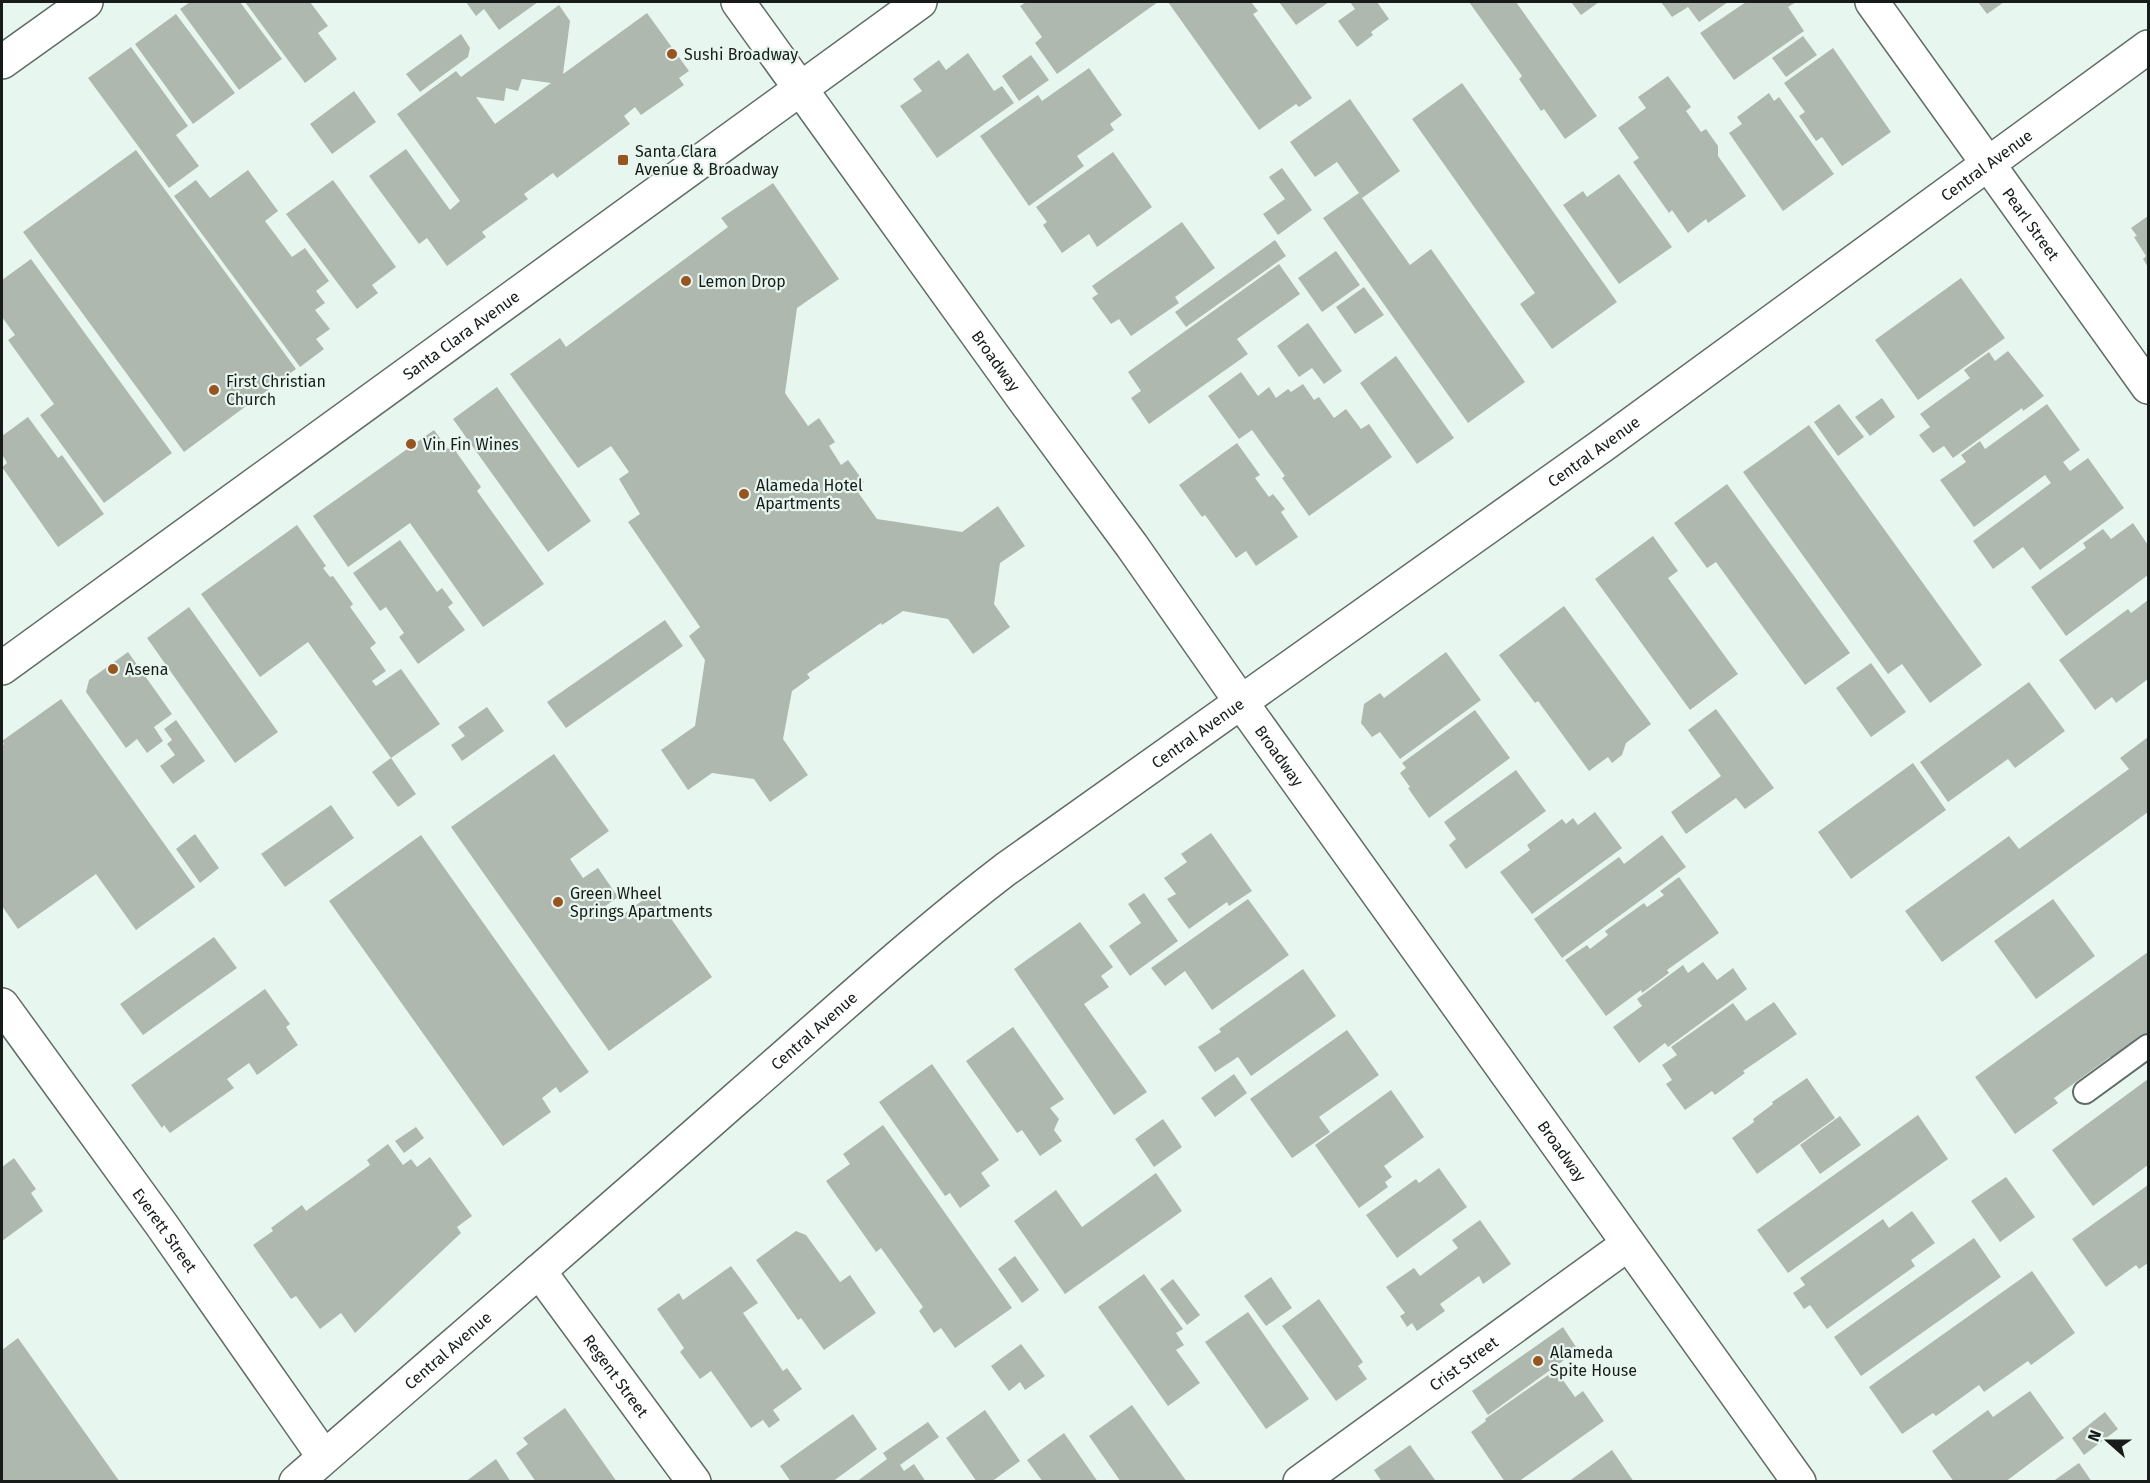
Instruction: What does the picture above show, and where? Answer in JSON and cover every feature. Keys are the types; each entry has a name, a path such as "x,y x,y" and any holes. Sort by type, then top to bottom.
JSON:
{"street":[{"path":"2,63 86,2"},
{"name":"Broadway","path":"738,2 1132,546 1799,1482"},
{"name":"Santa Clara Avenue","path":"2,668 920,2"},
{"name":"Pearl Street","path":"1872,2 2148,387"},
{"name":"Central Avenue","path":"296,1482 952,910 1006,868 1603,445 2148,47"},
{"name":"Everett Street","path":"2,1005 324,1457"},
{"name":"Crist Street","path":"1300,1482 1628,1244"},
{"name":"Regent Street","path":"539,1271 694,1482"}],"lane":[{"path":"2085,1092 2148,1046"}],"building":[{"path":"190,2 240,2 282,59 239,90 180,9"},
{"path":"245,2 310,2 328,26 318,33 337,59 305,83"},
{"path":"466,2 538,2 499,30 484,9 476,16"},
{"path":"1026,2 1158,2 1057,74 1035,43 1042,37 1020,6"},
{"path":"1168,2 1251,2 1258,11 1253,14 1312,98 1299,107 1296,104 1259,130"},
{"path":"1279,2 1329,2 1296,25"},
{"path":"1350,2 1377,2 1389,19 1371,32 1373,35 1357,47 1338,21 1355,9"},
{"path":"1469,2 1516,2 1597,116 1565,139 1544,109 1541,111 1519,79 1522,76"},
{"path":"1571,2 1599,2 1581,15"},
{"path":"1661,2 1728,2 1699,22 1688,7 1672,17"},
{"path":"1746,2 1796,2 1788,7 1804,31 1734,80 1700,33"},
{"path":"1978,2 2004,2 1987,14"},
{"path":"559,5 570,21 563,74 647,13 689,71 679,78 684,85 641,115 635,107 624,116 630,124 557,178 553,173 524,194 528,199 482,232 486,237 447,266 427,238 419,244 369,176 406,149 450,210 460,201 397,114 456,71 461,77","holes":["522,79 551,83 495,124 476,97 504,101 506,88 518,91"]},
{"path":"176,14 235,93 193,124 135,44"},
{"path":"461,34 470,48 468,57 420,92 406,74"},
{"path":"1803,36 1817,55 1786,77 1772,58"},
{"path":"131,47 188,126 176,135 199,166 169,188 88,78"},
{"path":"1833,48 1891,132 1842,166 1822,137 1816,141 1799,116 1805,112 1784,83"},
{"path":"968,53 994,91 1002,86 1014,103 937,158 900,106 922,91 913,79 939,60 946,70"},
{"path":"1031,55 1049,80 1019,101 1002,76"},
{"path":"1089,68 1122,115 1110,124 1114,130 1077,156 1084,166 1029,206 980,136 1038,95 1042,101"},
{"path":"1668,76 1691,107 1686,111 1701,132 1706,129 1718,146 1718,156 1746,196 1708,223 1706,219 1688,233 1672,210 1669,213 1633,162 1639,158 1618,128 1646,108 1638,97"},
{"path":"1462,83 1617,302 1552,349 1520,304 1535,293 1412,119"},
{"path":"354,91 376,122 332,154 310,124"},
{"path":"1769,93 1774,101 1779,97 1834,174 1783,211 1729,133 1742,124 1737,117"},
{"path":"1350,99 1400,171 1362,198 1410,265 1431,249 1525,382 1468,423 1323,218 1359,193 1337,162 1315,177 1290,142"},
{"path":"136,150 296,369 184,452 23,232"},
{"path":"1113,152 1152,207 1097,247 1089,234 1062,253 1043,225 1047,222 1036,207"},
{"path":"1282,168 1312,210 1278,235 1263,214 1285,199 1269,177"},
{"path":"248,170 278,211 265,221 292,257 305,248 329,281 316,291 325,303 315,310 330,329 316,339 324,349 300,367 174,196 196,180 210,198"},
{"path":"1619,174 1672,247 1619,284 1563,205 1583,191 1587,197"},
{"path":"333,180 396,267 372,285 378,293 357,309 286,214"},
{"name":"Alameda Hotel Apartments","path":"773,183 839,279 797,308 785,393 808,426 819,418 835,442 829,446 841,465 848,460 864,482 855,488 877,519 962,532 998,506 1025,546 1000,563 994,604 1010,627 973,654 948,619 903,611 882,625 881,623 807,674 810,678 792,691 783,739 808,775 770,802 754,779 712,773 688,790 661,750 695,726 705,660 689,636 700,627 628,522 640,514 619,479 629,472 611,446 578,468 510,374 560,338 566,347 728,227 721,218"},
{"path":"2148,216 2148,267 2143,259 2146,256 2131,228"},
{"path":"1182,222 1215,268 1175,297 1179,303 1131,336 1119,319 1111,324 1092,298 1098,294 1092,286"},
{"path":"1275,240 1286,256 1186,327 1175,312"},
{"path":"1336,251 1360,285 1322,312 1298,278"},
{"path":"31,259 172,453 104,503 40,415 54,404 8,340 15,335 2,317 2,280"},
{"path":"1279,264 1300,294 1237,339 1248,354 1149,424 1131,398 1141,391 1128,372"},
{"path":"1961,278 2005,338 1918,400 1875,340"},
{"path":"1364,287 1384,315 1355,334 1336,307"},
{"path":"1308,323 1342,371 1324,384 1312,368 1299,377 1277,346"},
{"path":"2008,351 2044,396 2023,411 2022,408 1953,458 1944,446 1933,453 1919,435 1930,427 1920,414 1970,378 1964,370 1989,352 1995,361"},
{"path":"1396,356 1454,438 1417,464 1360,383"},
{"path":"1241,372 1258,396 1269,387 1276,398 1288,389 1291,392 1303,384 1314,400 1319,397 1334,418 1346,409 1361,429 1369,424 1392,457 1309,516 1282,478 1285,476 1252,430 1239,439 1208,396"},
{"path":"497,387 591,521 548,552 453,419"},
{"path":"1882,398 1895,417 1870,436 1855,417"},
{"path":"1839,404 1864,437 1838,456 1814,422"},
{"path":"2047,404 2080,450 2063,462 2070,471 2088,458 2124,508 2040,570 2023,547 1993,569 1973,541 2051,483 2045,475 1974,527 1940,480 1966,462 1961,455 1980,441 1985,449"},
{"path":"28,417 58,458 62,455 104,514 58,547 2,467 7,463 2,454 2,436"},
{"path":"1809,425 1982,665 1930,703 1902,664 1888,674 1743,472"},
{"path":"434,430 448,449 452,446 481,487 477,491 544,584 483,627 410,523 348,567 313,516"},
{"path":"1237,443 1260,475 1255,478 1269,497 1273,494 1285,509 1281,512 1298,537 1256,566 1246,551 1236,558 1205,515 1202,517 1179,485"},
{"path":"1727,484 1850,653 1805,685 1716,562 1707,568 1674,523"},
{"path":"2133,523 2148,545 2148,575 2066,636 2031,587 2086,548 2083,543 2103,529 2111,539"},
{"path":"297,525 326,566 323,568 330,577 333,576 353,604 350,607 376,643 370,648 386,671 372,681 376,686 401,669 440,724 391,758 308,642 260,677 201,594"},
{"path":"1653,536 1678,571 1668,578 1738,674 1690,710 1595,579"},
{"path":"400,540 437,592 442,588 453,603 448,607 465,630 418,664 399,637 404,633 386,607 380,611 353,573"},
{"path":"2148,600 2148,679 2116,703 2112,697 2095,710 2059,660 2128,609 2131,613"},
{"path":"1564,606 1651,724 1626,743 1622,755 1612,763 1608,757 1589,771 1538,701 1535,703 1499,655"},
{"path":"189,607 278,732 235,763 147,638"},
{"path":"665,620 683,646 566,728 547,702"},
{"path":"128,652 172,714 154,727 163,741 147,753 137,739 126,748 86,692 89,680"},
{"path":"1446,652 1481,700 1400,759 1380,732 1372,737 1361,723 1364,704 1380,693 1384,698"},
{"path":"1871,663 1906,712 1871,737 1836,688"},
{"path":"2029,682 2065,731 2015,768 2008,759 1948,802 1920,762"},
{"path":"61,699 195,887 136,930 96,874 18,929 2,906 2,746 4,744 2,741"},
{"path":"487,707 504,731 462,761 451,745 465,736 458,727"},
{"path":"1716,709 1774,788 1745,809 1736,798 1686,834 1671,812 1721,776 1688,730"},
{"path":"1475,710 1510,758 1429,818 1400,773 1406,768 1402,763"},
{"path":"176,720 205,761 173,784 160,766 175,755 167,744 172,740 164,729"},
{"path":"2148,737 2148,812 1942,962 1905,911 2009,836 2019,849 2129,769 2120,758"},
{"name":"Green Wheel Springs Apartments","path":"554,754 609,831 570,859 583,878 598,868 618,897 604,907 614,921 653,893 712,977 609,1051 451,827"},
{"path":"391,758 416,794 398,807 372,772"},
{"path":"1913,763 1946,810 1851,879 1818,832"},
{"path":"1516,770 1546,811 1466,869 1449,845 1456,839 1444,822"},
{"path":"331,805 354,838 285,887 261,854"},
{"path":"1595,812 1622,848 1532,914 1500,872 1530,850 1527,845 1562,819 1566,824 1573,818 1578,825"},
{"path":"1211,833 1252,891 1229,906 1227,902 1189,929 1167,899 1176,894 1164,878 1187,862 1181,854"},
{"path":"195,834 219,868 200,883 176,849"},
{"path":"421,835 589,1072 560,1093 556,1087 542,1098 551,1112 503,1146 329,901"},
{"path":"1662,835 1686,867 1562,958 1534,919 1619,857 1624,864"},
{"path":"1679,877 1719,933 1667,970 1669,973 1642,993 1641,990 1606,1016 1565,960 1587,945 1590,949 1608,935 1605,931 1644,903 1647,907 1664,895 1660,891"},
{"path":"1144,893 1178,941 1130,976 1109,946 1141,923 1128,904"},
{"path":"1248,899 1289,955 1212,1010 1185,971 1165,986 1151,968"},
{"path":"2053,899 2095,956 2036,999 1994,941"},
{"path":"1080,922 1113,967 1101,976 1109,987 1084,1004 1147,1092 1114,1115 1014,969"},
{"path":"214,937 237,968 143,1035 120,1004"},
{"path":"2148,952 2148,1037 2114,1062 2110,1057 2054,1098 2058,1103 2015,1134 1975,1077"},
{"path":"1703,962 1717,980 1733,968 1747,989 1668,1047 1665,1043 1639,1063 1613,1027 1642,1006 1637,999 1683,965 1688,973"},
{"path":"1303,969 1336,1016 1251,1076 1238,1057 1215,1072 1198,1047 1221,1032 1219,1029"},
{"path":"265,989 290,1024 286,1027 298,1045 257,1075 249,1063 227,1079 234,1088 170,1133 164,1125 162,1128 131,1085"},
{"path":"1774,1002 1797,1034 1743,1071 1745,1073 1715,1095 1712,1091 1685,1110 1666,1084 1672,1080 1662,1065 1677,1055 1671,1047 1733,1003 1746,1021"},
{"path":"1013,1027 1064,1099 1050,1108 1059,1119 1054,1130 1062,1141 1040,1156 1022,1130 1017,1133 966,1061"},
{"path":"1347,1030 1379,1075 1319,1117 1330,1132 1292,1158 1250,1099"},
{"path":"932,1064 999,1160 981,1173 990,1186 960,1208 950,1193 945,1196 879,1102"},
{"path":"1234,1074 1247,1093 1215,1117 1201,1098"},
{"path":"1807,1078 1835,1118 1757,1174 1732,1138 1754,1122 1753,1119 1773,1104 1772,1102"},
{"path":"2148,1079 2148,1165 2093,1206 2052,1150"},
{"path":"1391,1090 1424,1137 1384,1166 1392,1177 1385,1182 1388,1187 1359,1208 1315,1145"},
{"path":"1918,1115 1948,1159 1788,1273 1757,1230"},
{"path":"1840,1116 1861,1145 1820,1174 1800,1145"},
{"path":"1163,1119 1182,1147 1154,1167 1135,1139"},
{"path":"883,1125 1012,1308 955,1348 941,1328 934,1333 919,1311 923,1307 881,1248 876,1252 826,1181 850,1164 843,1154"},
{"path":"416,1127 424,1138 404,1153 395,1141"},
{"path":"388,1144 403,1165 411,1159 417,1167 430,1157 472,1216 457,1227 461,1233 355,1333 341,1313 320,1329 296,1296 291,1299 253,1245 273,1231 271,1228 302,1205 306,1211 370,1165 367,1160"},
{"path":"14,1158 36,1189 31,1193 43,1211 2,1241 2,1167"},
{"path":"1439,1168 1467,1207 1397,1258 1366,1215 1416,1179 1419,1183"},
{"path":"1156,1173 1182,1211 1065,1294 1014,1221 1056,1190 1082,1227"},
{"path":"2006,1177 2035,1217 2000,1242 1971,1201"},
{"path":"2148,1185 2148,1263 2139,1269 2136,1265 2106,1287 2072,1239"},
{"path":"1912,1211 1935,1243 1911,1260 1915,1266 1827,1329 1810,1305 1804,1309 1793,1293 1805,1285 1800,1278 1883,1219 1889,1228"},
{"path":"1480,1220 1511,1264 1483,1284 1479,1276 1440,1304 1445,1311 1417,1331 1412,1323 1407,1327 1400,1316 1405,1313 1386,1287 1414,1268 1420,1276 1458,1248 1452,1240"},
{"path":"796,1231 806,1235 840,1282 850,1275 876,1313 824,1350 801,1318 798,1320 756,1260"},
{"path":"1974,1238 2001,1277 1861,1376 1834,1337"},
{"path":"1015,1256 1039,1290 1022,1303 998,1269"},
{"path":"731,1266 758,1303 743,1313 783,1371 787,1368 802,1389 773,1410 780,1420 769,1428 763,1420 751,1428 711,1371 700,1379 680,1352 684,1348 657,1309 679,1293 683,1300"},
{"path":"2032,1271 2075,1333 2031,1365 2028,1361 1984,1392 1979,1385 1936,1416 1933,1413 1902,1434 1869,1387"},
{"path":"1144,1274 1183,1329 1176,1333 1184,1345 1176,1350 1200,1383 1168,1406 1098,1307"},
{"path":"1271,1277 1292,1308 1266,1326 1244,1296"},
{"path":"1173,1279 1200,1315 1187,1325 1160,1289"},
{"path":"1319,1299 1363,1362 1358,1366 1367,1379 1336,1401 1282,1326"},
{"path":"1248,1312 1309,1399 1266,1429 1205,1342"},
{"name":"Alameda Spite House","path":"1563,1327 1578,1350 1488,1415 1472,1391"},
{"path":"18,1338 120,1482 2,1482 2,1350"},
{"path":"1021,1344 1045,1376 1025,1390 1020,1382 1009,1391 991,1366"},
{"path":"1558,1373 1575,1397 1583,1391 1604,1421 1518,1482 1505,1482 1471,1432 1486,1421 1485,1419 1548,1375 1550,1378"},
{"path":"2030,1391 2064,1438 2005,1482 1954,1482 1932,1451 1988,1410 1993,1417"},
{"path":"1132,1405 1187,1482 1121,1482 1089,1436"},
{"path":"565,1408 617,1482 536,1482 516,1453 528,1444 523,1438"},
{"path":"985,1410 1020,1461 991,1482 977,1482 946,1438"},
{"path":"2105,1412 2118,1429 2084,1455 2072,1438"},
{"path":"853,1414 877,1449 832,1482 791,1482 780,1466"},
{"path":"928,1422 939,1437 900,1465 904,1471 914,1464 926,1482 856,1482 887,1459 883,1453"},
{"path":"1064,1433 1098,1482 1043,1482 1027,1460"},
{"path":"1410,1445 1435,1480 1432,1482 1382,1482 1374,1470"},
{"path":"1612,1450 1634,1482 1568,1482"},
{"path":"496,1459 511,1482 465,1482"},
{"path":"2079,1463 2092,1482 2052,1482"}],"place":[{"name":"Sushi Broadway","path":"672,54"},
{"name":"Santa Clara Avenue & Broadway","path":"623,160"},
{"name":"Lemon Drop","path":"686,281"},
{"name":"First Christian Church","path":"214,390"},
{"name":"Vin Fin Wines","path":"411,444"},
{"name":"Alameda Hotel Apartments","path":"744,494"},
{"name":"Asena","path":"113,669"},
{"name":"Green Wheel Springs Apartments","path":"558,902"},
{"name":"Alameda Spite House","path":"1538,1361"}]}
